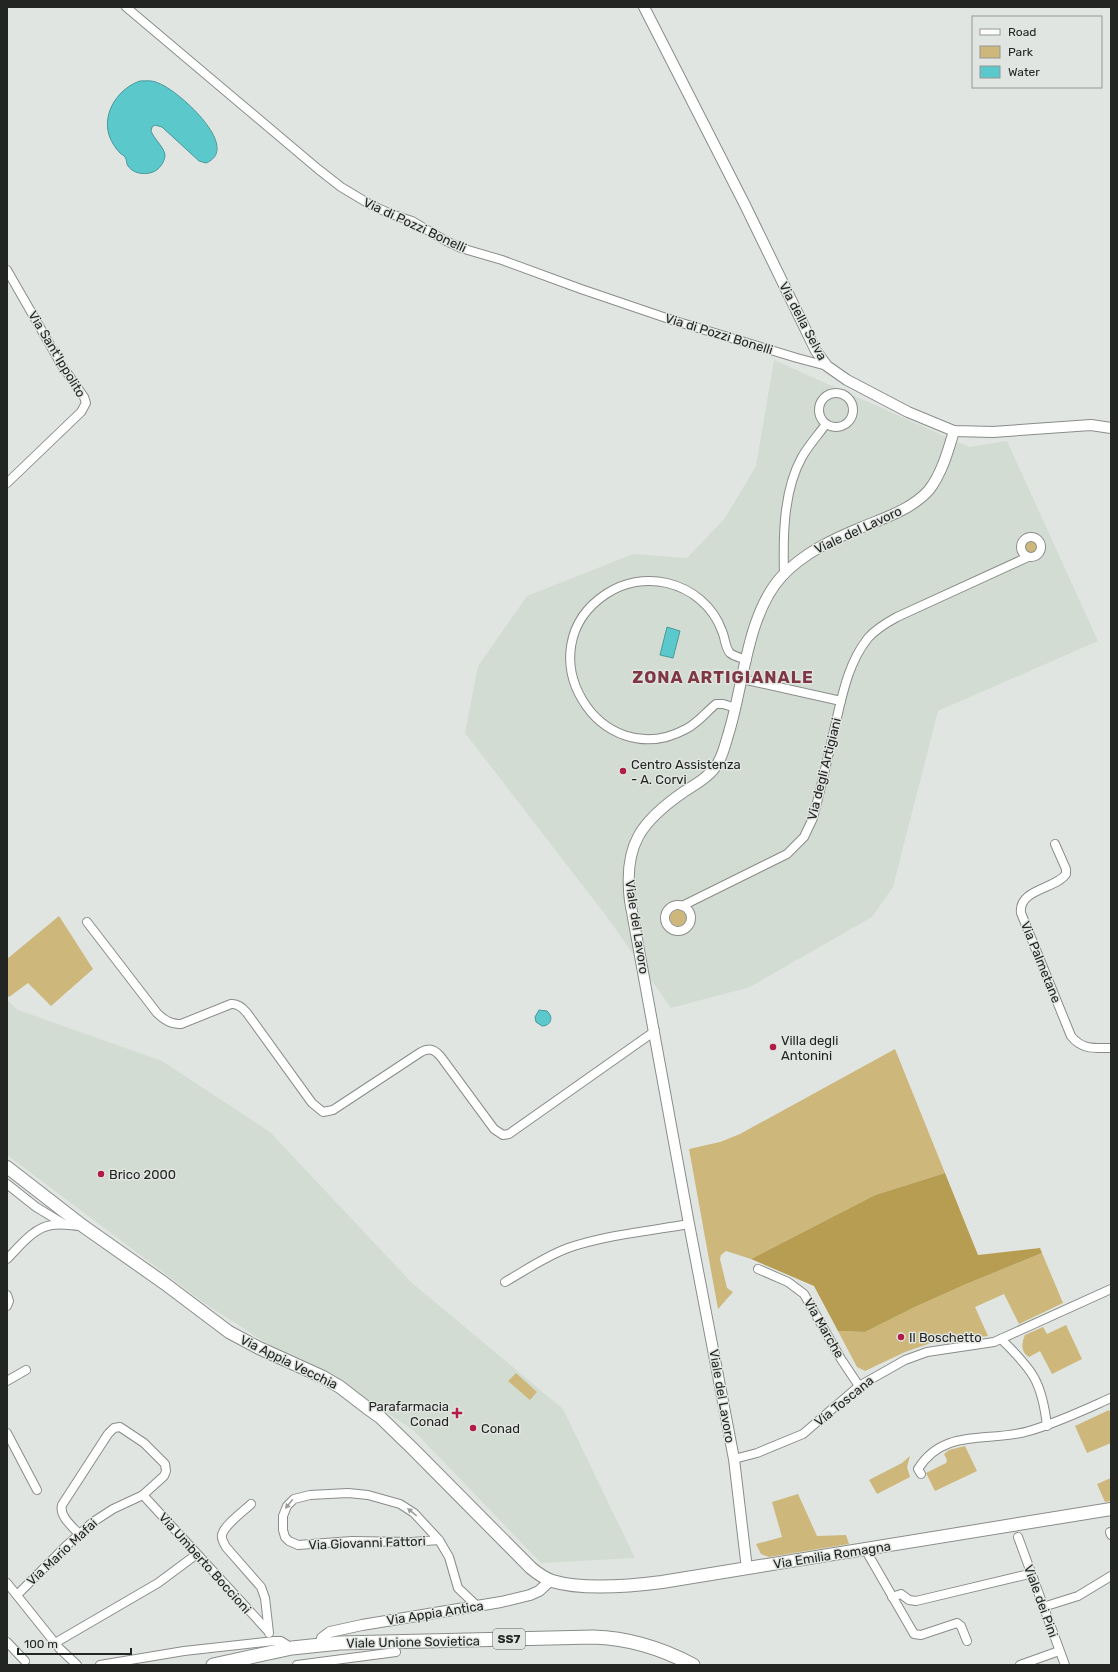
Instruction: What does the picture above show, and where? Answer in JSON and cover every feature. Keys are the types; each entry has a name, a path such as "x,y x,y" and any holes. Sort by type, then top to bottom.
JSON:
{"main road":[{"name":"Via Appia Vecchia","path":"7,1167 83,1226 164,1283 229,1332 259,1348 323,1377 340,1387 380,1417 531,1568 551,1580"},
{"name":"Via Emilia Romagna","path":"551,1580 596,1586 662,1582 1111,1509"},
{"name":"Viale Unione Sovietica","path":"321,1645 396,1650 602,1638 629,1641 655,1648 693,1665"},
{"name":"SS7","path":"213,1665 292,1648 321,1645"}],"street":[{"name":"Via di Pozzi Bonelli","path":"126,7 318,169 341,187 371,205 412,221 461,248 502,260 672,320 827,366"},
{"name":"Via della Selva","path":"644,7 742,198 813,345 827,366 847,380 908,412 954,431 1000,432 1086,425 1111,428"},
{"name":"Via Sant'Ippolito","path":"7,270 9,280 61,364 84,397 86,403 81,412 7,483"},
{"path":"837,393 847,397 852,407 852,413 847,422 837,427 826,424 819,412 821,402 824,398 828,395 837,393"},
{"path":"784,575 783,526 794,477 806,450 826,424"},
{"name":"Viale del Lavoro","path":"747,1568 734,1459 630,901 629,872 631,853 638,835 651,818 666,804 704,778 716,766 722,754 736,708 742,679 760,613 769,594 784,575 799,560 822,545 896,513 920,498 929,489 938,476 949,449 954,431"},
{"name":"Via degli Artigiani","path":"682,906 779,859 793,849 804,837 812,822 841,701 855,659 867,639 880,627 1028,557"},
{"path":"736,708 723,704 716,704 693,725 680,732 665,737 642,739 621,733 605,726 595,717 579,696 574,683 571,666 573,641 584,616 603,596 615,589 631,583 644,581 660,582 685,589 705,604 718,620 730,652 736,657 747,660"},
{"name":"Via degli Artigiani","path":"742,679 841,701"},
{"name":"Via Palmetane","path":"1055,844 1066,869 1066,874 1062,879 1026,898 1022,903 1021,913 1071,1036 1079,1044 1086,1047 1111,1048"},
{"path":"87,922 157,1013 164,1019 172,1023 181,1024 231,1004 236,1004 241,1007 247,1013 312,1103 323,1112 335,1108 421,1052 430,1049 436,1051 441,1056 494,1130 503,1135 509,1134 655,1031"},
{"path":"7,1184 36,1207 66,1225"},
{"path":"7,1259 41,1228 53,1224 83,1226"},
{"path":"505,1282 549,1257 575,1246 599,1240 689,1224"},
{"name":"Via Marche","path":"758,1269 788,1282 804,1294 859,1386"},
{"name":"Via Toscana","path":"734,1459 757,1453 803,1434 859,1386 885,1370 915,1355 988,1344 1111,1289"},
{"path":"7,1295 9,1301 7,1306"},
{"path":"1001,1339 1026,1365 1037,1381 1043,1400 1047,1426"},
{"path":"7,1380 26,1370"},
{"path":"921,1474 918,1469 924,1458 935,1449 956,1440 1018,1434 1047,1426 1111,1398"},
{"name":"Via Mario Mafai","path":"17,1595 79,1534 108,1512 143,1495 162,1478 166,1471 164,1464 144,1443 122,1428 116,1427 112,1429 62,1507 63,1515 79,1534"},
{"path":"7,1432 36,1490"},
{"name":"Via Giovanni Fattori","path":"439,1540 412,1542 352,1541 298,1544 292,1543 285,1537 283,1530 283,1516 289,1504 294,1499 336,1492 361,1494 405,1506 414,1513 439,1540 449,1557 458,1588 477,1606"},
{"name":"Via Umberto Boccioni","path":"143,1495 268,1631"},
{"path":"252,1504 228,1526 223,1533 222,1538 226,1547 257,1581 263,1590 268,1631 271,1642"},
{"name":"Viale dei Pini","path":"1018,1537 1064,1665"},
{"path":"865,1550 911,1629 916,1635 923,1635 957,1623 962,1628 967,1641"},
{"path":"55,1643 158,1583 197,1554"},
{"path":"892,1597 901,1594 910,1600 916,1601 1025,1575"},
{"path":"1043,1607 1082,1594 1111,1576"},
{"name":"Via Appia Antica","path":"321,1645 322,1638 330,1632 362,1625 477,1606 533,1594 544,1588 551,1580"},
{"path":"7,1583 55,1643 77,1665"},
{"path":"100,1665 188,1650 281,1641 292,1648"},
{"path":"7,1642 25,1661"},
{"path":"297,1665 396,1650"},
{"path":"1020,1665 1059,1650"}],"shaded area":[{"name":"ZONA ARTIGIANALE","path":"774,360 969,447 1007,441 1098,641 938,711 893,887 872,917 750,987 671,1008 607,917 465,733 478,666 527,596 633,554 687,558 725,518 756,466"},
{"path":"7,1000 18,1010 162,1061 270,1132 412,1283 563,1409 635,1558 541,1563 413,1430 339,1380 291,1359 204,1303 7,1155"},
{"path":"945,1173 978,1255 1040,1248 1042,1253 964,1285 865,1332 838,1331 814,1286 751,1259 875,1195"}],"green space":[{"path":"1027,540 1033,540 1037,544 1037,550 1033,554 1027,554 1023,550 1023,544"},
{"path":"678,910 684,912 686,918 684,924 678,926 672,924 670,918 672,912"},
{"path":"59,916 93,969 51,1006 28,983 9,997 7,995 7,959"},
{"path":"895,1049 945,1173 875,1195 751,1259 726,1251 721,1255 720,1259 727,1288 733,1292 718,1309 689,1149 720,1142 740,1134"},
{"path":"1042,1253 1063,1303 1019,1324 1004,1294 975,1307 988,1336 931,1343 905,1352 865,1371 857,1367 838,1331 865,1332 964,1285"},
{"path":"1066,1325 1082,1359 1052,1374 1040,1351 1029,1357 1024,1353 1022,1345 1024,1338 1025,1335 1043,1327 1047,1334"},
{"path":"516,1373 537,1392 530,1400 508,1381"},
{"path":"1109,1410 1111,1415 1111,1443 1087,1453 1075,1426"},
{"path":"965,1446 977,1471 935,1491 926,1473 946,1463 947,1460 944,1454 949,1450"},
{"path":"910,1456 907,1467 910,1477 877,1494 869,1480 902,1463"},
{"path":"1111,1478 1111,1501 1105,1502 1097,1484"},
{"path":"798,1494 817,1536 846,1535 849,1544 769,1557 761,1554 756,1544 782,1537 772,1502"}],"water":[{"path":"140,81 154,81 158,83 179,96 191,107 212,133 217,145 215,156 206,163 199,161 162,127 155,125 152,127 151,131 163,149 165,155 161,166 151,173 142,174 134,171 127,165 125,156 118,151 111,140 107,126 108,118 110,110 119,95 132,84"},
{"path":"667,627 680,631 673,658 660,655"},
{"path":"539,1010 547,1011 551,1018 549,1023 545,1026 542,1026 536,1022 535,1017"}],"place":[{"name":"Centro Assistenza - A. Corvi","path":"623,771"},
{"name":"Villa degli Antonini","path":"773,1047"},
{"name":"Brico 2000","path":"101,1174"},
{"name":"Il Boschetto","path":"901,1337"},
{"name":"Parafarmacia Conad","path":"457,1413"},
{"name":"Conad","path":"473,1428"}],"district":[{"name":"ZONA ARTIGIANALE","path":"723,677"}]}
